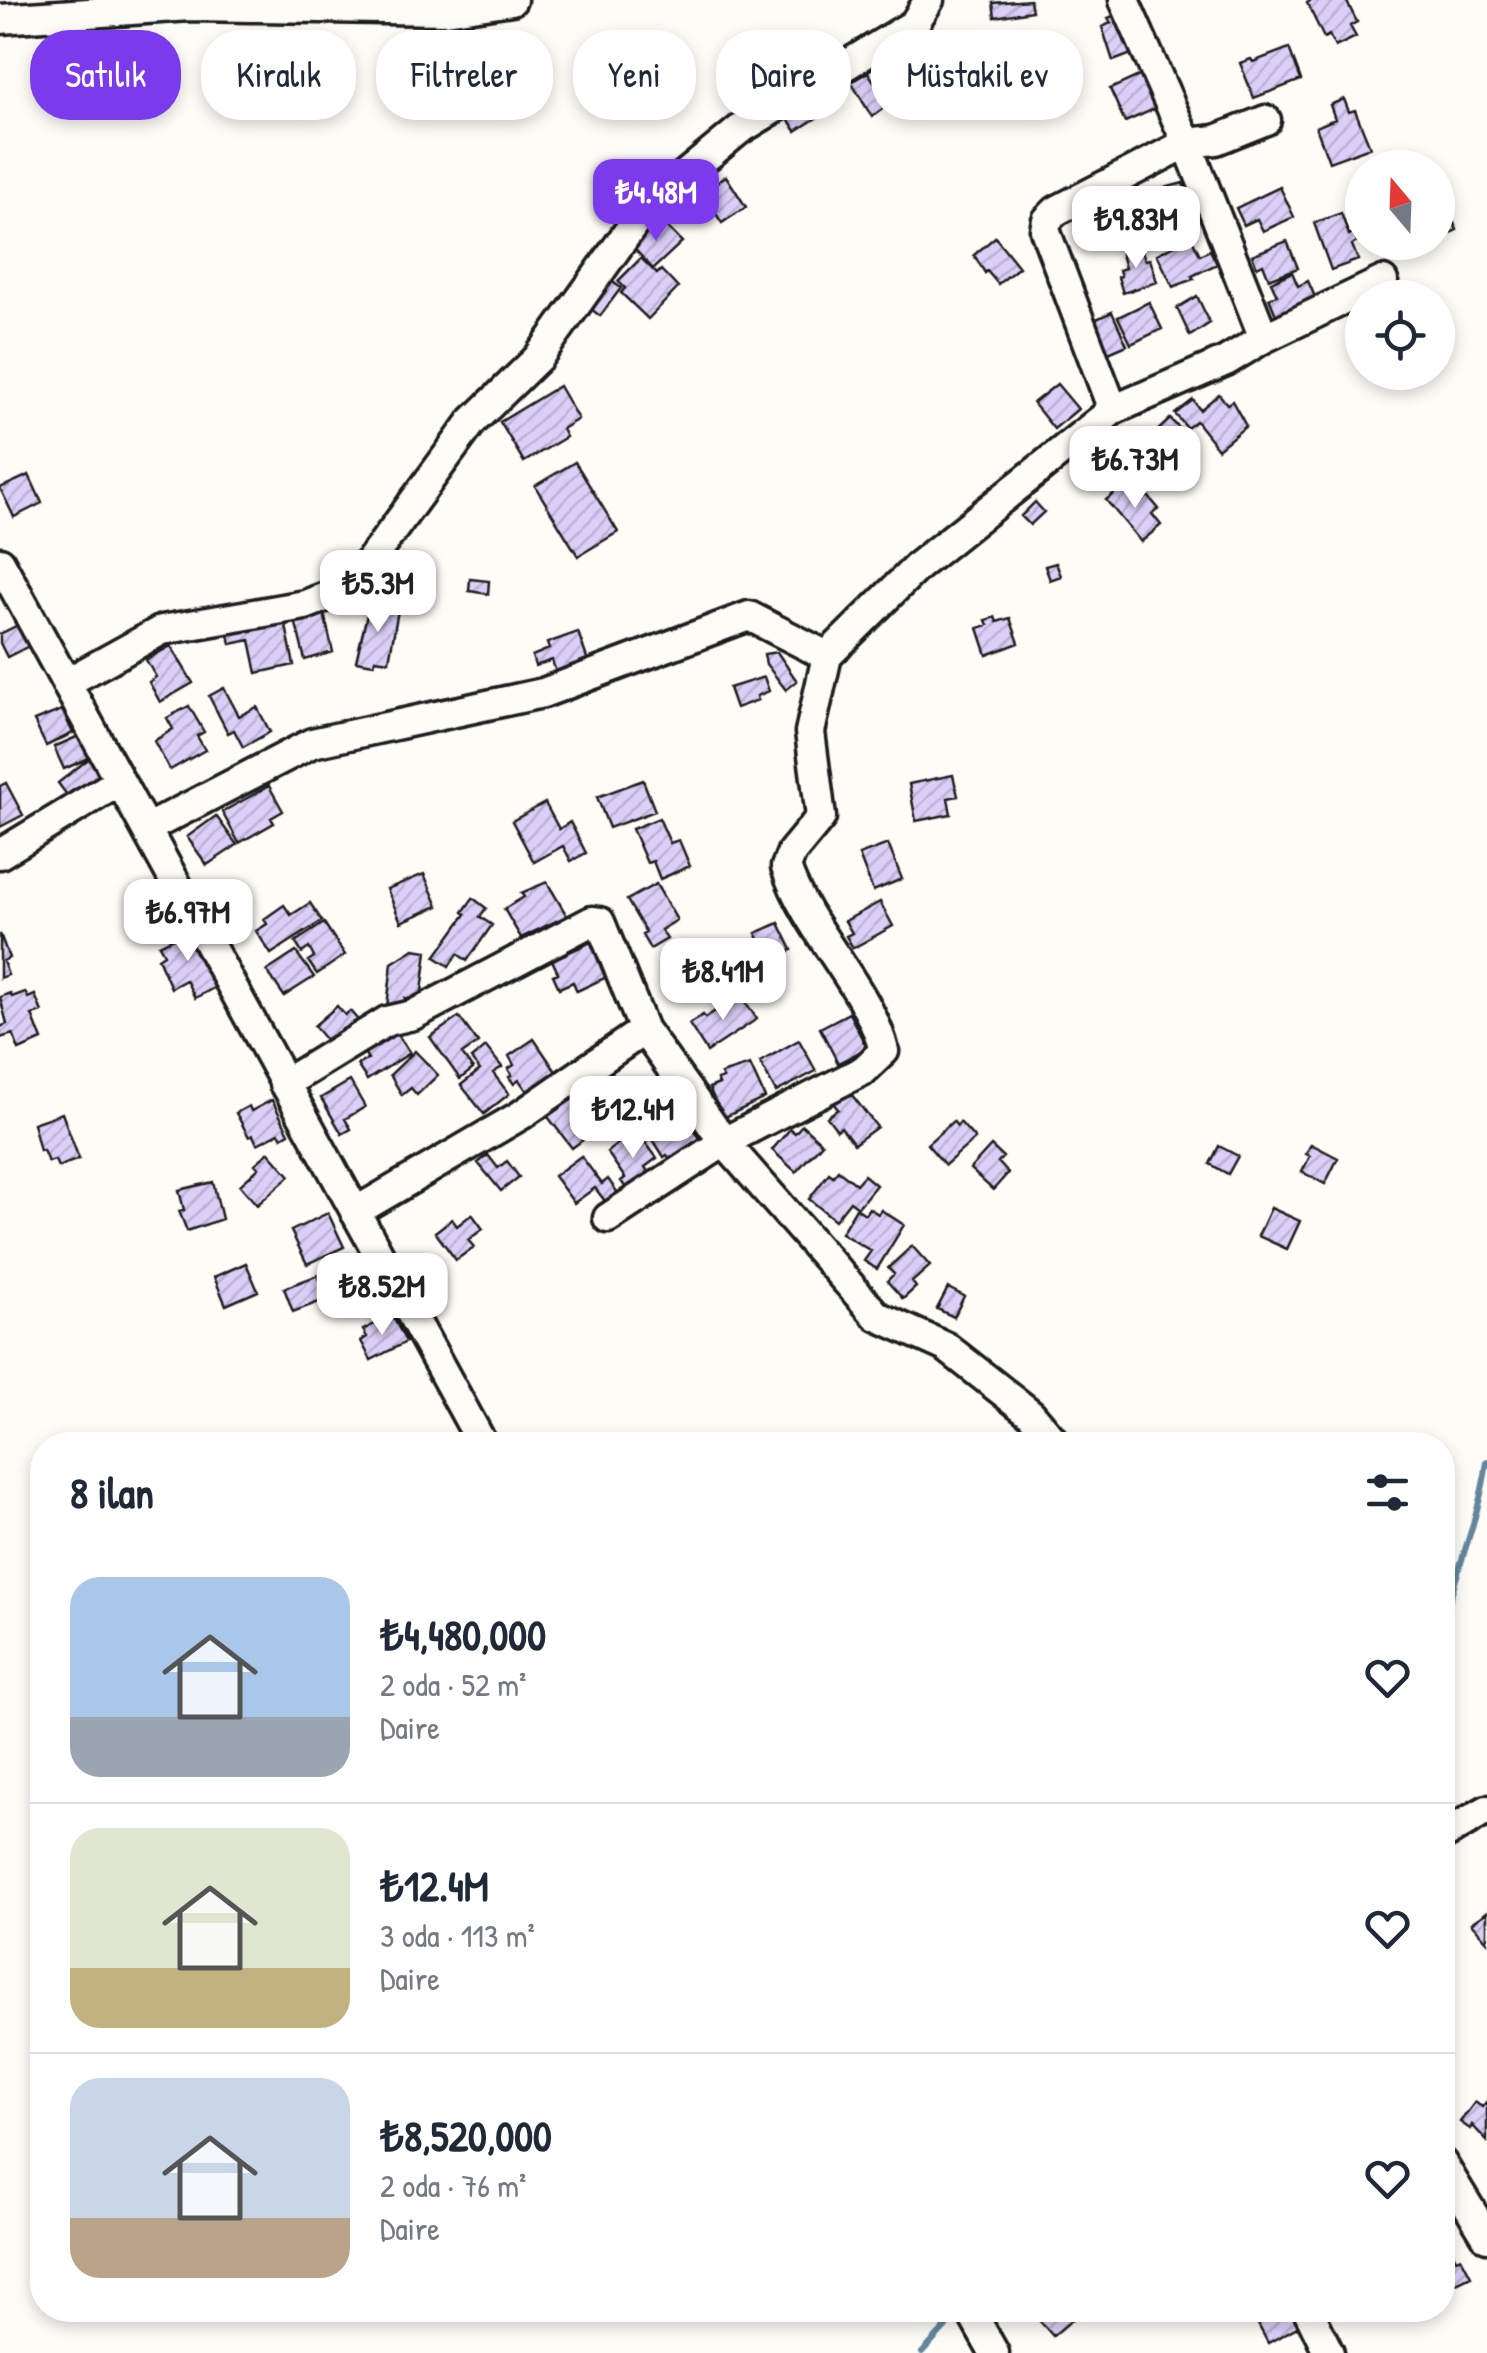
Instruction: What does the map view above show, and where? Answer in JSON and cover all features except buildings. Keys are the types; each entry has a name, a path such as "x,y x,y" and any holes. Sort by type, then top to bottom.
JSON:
{"street":[{"path":"0,19 190,6 446,10 512,0"},
{"path":"66,683 162,630 305,604 351,587 472,422 538,358 646,207 739,130 914,24 930,0"},
{"path":"1124,0 1187,143 1264,338"},
{"path":"1113,410 1045,230 1048,220 1056,211 1187,143 1216,140 1266,120"},
{"path":"608,1218 724,1142 864,1070 884,1050 873,1019 811,922 786,867 792,852 821,817 810,732 827,656 918,566 1113,410 1226,361 1345,300"},
{"path":"0,562 476,1432"},
{"path":"146,829 312,743 542,693 749,616 827,656"},
{"path":"0,854 120,781"},
{"path":"284,1084 387,1022 413,1015 592,921 600,922 644,1030 724,1142 878,1316 946,1347 1031,1414 1047,1432"},
{"path":"356,1212 521,1115 644,1030"},
{"path":"1455,1828 1487,1810"},
{"path":"1455,2184 1487,2238"},
{"path":"977,2322 994,2353"},
{"path":"1314,2322 1329,2353"}],"waterway":[{"path":"1455,1582 1487,1462"},
{"path":"922,2353 946,2327"}]}
